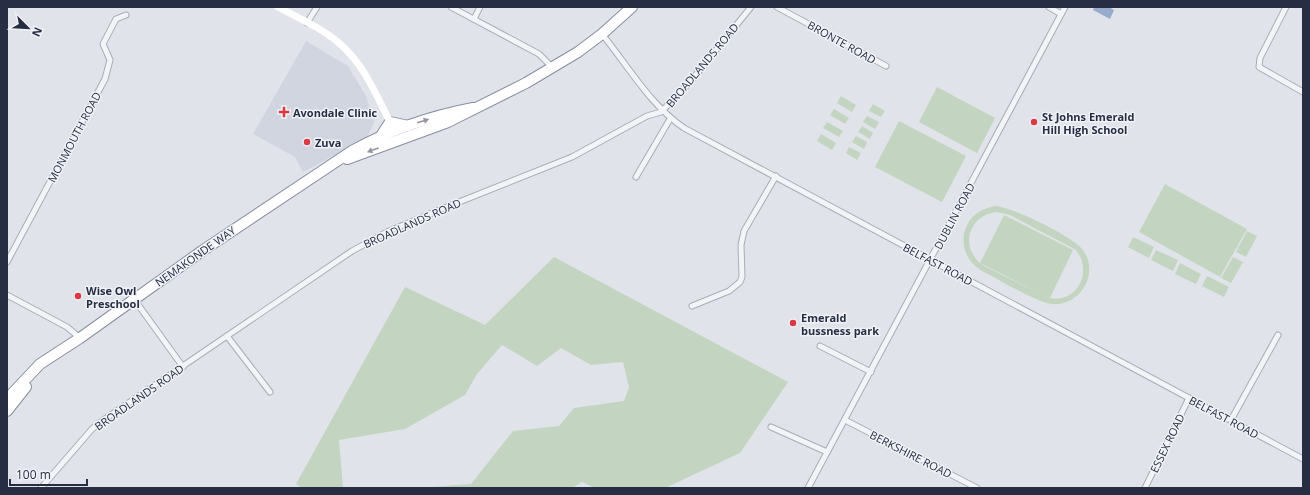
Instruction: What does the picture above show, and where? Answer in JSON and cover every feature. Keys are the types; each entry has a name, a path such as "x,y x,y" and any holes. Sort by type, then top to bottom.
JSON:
{"highway":[{"name":"NEMAKONDE WAY","path":"7,399 33,370 208,246 338,162 394,131 448,122 473,108 526,83 553,68 602,34 632,7"},
{"name":"NEMAKONDE WAY","path":"338,162 352,151 381,136 449,113 473,108"},
{"name":"NEMAKONDE WAY","path":"7,411 29,383 56,354"}],"main road":[{"path":"278,7 331,37 349,53 371,84 394,131"}],"street":[{"path":"307,23 317,7"},
{"path":"451,7 528,50 539,54 553,68"},
{"path":"474,19 480,7"},
{"name":"BROADLANDS ROAD","path":"41,488 92,429 324,270 387,232 572,157 647,116 663,110 690,82 751,7"},
{"name":"BRONTE ROAD","path":"777,7 886,66"},
{"path":"1049,7 1061,14"},
{"name":"DUBLIN ROAD","path":"808,488 872,372 930,259 1065,7"},
{"path":"1286,7 1260,58 1259,67 1303,92"},
{"name":"MONMOUTH ROAD","path":"7,262 105,78 110,60 103,44 116,19 126,15"},
{"name":"BELFAST ROAD","path":"602,34 653,100 670,119 684,128 1303,458"},
{"path":"636,176 670,119"},
{"path":"692,306 729,291 740,282 742,277 741,245 744,231 776,176"},
{"path":"7,295 67,327 80,338"},
{"path":"134,299 182,367"},
{"path":"1231,420 1278,335"},
{"path":"228,336 270,392"},
{"path":"820,346 872,372"},
{"name":"ESSEX ROAD","path":"1144,488 1189,398"},
{"name":"BERKSHIRE ROAD","path":"845,420 968,486 977,488"},
{"path":"772,427 828,452"}],"shaded area":[{"path":"306,41 348,66 366,96 374,122 367,138 303,172 295,157 253,134"}],"green space":[{"path":"937,87 995,118 977,153 919,122"},
{"path":"841,96 856,105 852,112 837,103"},
{"path":"873,104 885,111 881,117 869,111"},
{"path":"834,109 849,118 845,124 830,115"},
{"path":"867,116 879,122 875,129 863,122"},
{"path":"899,121 966,156 942,202 875,167"},
{"path":"827,122 843,131 839,137 823,128"},
{"path":"862,126 873,133 870,139 858,132"},
{"path":"821,134 836,143 832,150 817,141"},
{"path":"856,136 867,142 864,149 852,142"},
{"path":"849,147 861,153 857,160 846,153"},
{"path":"1165,184 1247,229 1220,277 1139,232"},
{"path":"996,206 1015,211 1056,231 1077,244 1083,250 1088,259 1088,278 1084,287 1071,300 1051,304 1026,294 982,271 972,263 966,253 964,233 968,223 975,215 984,209","holes":["997,212 1010,215 1076,250 1081,258 1083,276 1075,291 1068,296 1050,298 1073,250 1004,215 980,263 971,251 969,243 973,226 979,219","981,264 1049,298 984,266"]},
{"path":"1247,231 1257,236 1246,257 1236,252"},
{"path":"1133,237 1154,247 1149,258 1128,247"},
{"path":"1156,250 1178,260 1173,271 1151,260"},
{"path":"554,257 788,382 740,453 665,488 595,488 582,482 572,488 420,488 471,484 513,431 559,426 574,408 624,401 629,387 623,362 591,365 561,348 537,366 502,345 477,374 465,395 405,429 339,440 343,488 302,488 296,484 405,287 485,325"},
{"path":"1233,257 1243,262 1231,283 1221,278"},
{"path":"1180,263 1201,274 1196,284 1175,274"},
{"path":"1207,276 1229,287 1224,297 1202,286"}],"water":[{"path":"1094,7 1109,7 1114,10 1110,19 1093,10"}],"place":[{"name":"Avondale Clinic","path":"284,112"},
{"name":"St Johns Emerald Hill High School","path":"1034,122"},
{"name":"Zuva","path":"307,142"},
{"name":"Wise Owl Preschool","path":"78,296"},
{"name":"Emerald bussness park","path":"793,323"}]}
